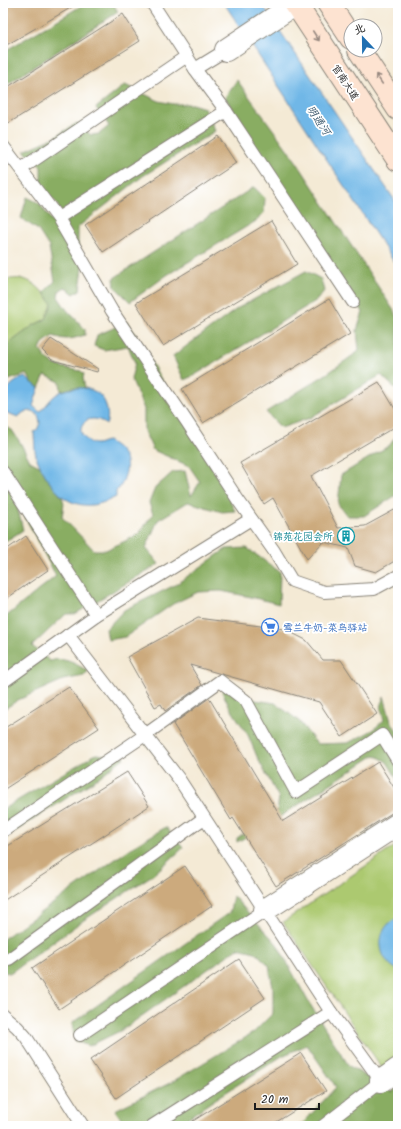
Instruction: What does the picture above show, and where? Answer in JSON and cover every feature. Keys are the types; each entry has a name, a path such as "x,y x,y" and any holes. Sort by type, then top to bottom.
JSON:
{"main road":[{"name":"官南大道","path":"295,3 398,160"},
{"path":"328,3 343,26"},
{"path":"364,58 398,109"}],"street":[{"path":"226,50 295,3"},
{"path":"265,910 398,824"}],"lane":[{"path":"152,3 195,69 226,110 353,302"},
{"path":"195,69 226,50"},
{"path":"21,169 187,56"},
{"path":"58,218 226,110"},
{"path":"3,146 58,218 112,311 292,581 324,592 374,589 398,576"},
{"path":"3,472 96,615"},
{"path":"3,682 96,615 251,519"},
{"path":"68,635 179,779 331,1012 390,1075 323,1126"},
{"path":"3,831 145,735 220,681 246,701 296,792 382,735 398,761"},
{"path":"9,959 204,818"},
{"path":"80,1035 265,910"},
{"path":"152,1126 331,1012"},
{"path":"3,1015 18,1026 26,1037 83,1126"}],"green space":[{"path":"86,3 113,3 118,12 3,87 3,52"},
{"path":"237,80 296,161 398,317 398,391 381,375 310,418 281,428 266,412 328,373 359,351 357,330 363,312 252,143 225,97"},
{"path":"125,85 159,101 173,104 192,104 205,108 215,131 143,176 78,227 78,244 83,267 80,290 74,294 65,287 59,291 58,297 67,310 85,329 85,335 69,339 62,339 53,336 43,343 40,349 52,363 81,371 84,374 83,378 85,388 72,388 61,391 60,382 45,375 39,388 33,384 27,374 9,380 3,384 3,348 34,325 46,319 52,304 44,292 55,281 49,247 38,230 21,218 27,197 39,203 60,232 67,225 56,202 41,189 41,166 24,151 53,138 77,123 91,135 99,134 109,126 96,108"},
{"path":"254,187 265,198 264,213 256,221 167,275 130,302 115,287 114,278"},
{"path":"306,271 321,279 324,291 317,300 195,375 184,380 173,356 238,308"},
{"path":"9,279 21,279 32,283 43,292 52,304 46,319 34,325 3,348 3,283"},
{"path":"128,322 225,490 235,511 222,512 188,502 158,520 146,548 159,564 75,614 66,614 32,646 50,661 60,659 65,660 88,671 84,676 63,680 18,700 3,710 3,619 56,576 15,498 23,530 3,543 3,425 12,430 30,461 41,467 48,480 62,497 64,503 62,517 94,550 106,550 138,535 153,514 149,503 155,488 173,472 185,471 191,496 200,482 189,466 153,450 144,431 144,409 131,379 135,363 128,346 104,350 94,346 97,335"},
{"path":"398,433 398,494 364,516 347,516 338,504 341,475 390,445"},
{"path":"247,548 280,572 279,604 221,591 198,592 173,604 125,637 108,640 106,629 124,610 175,585 226,549"},
{"path":"229,682 255,700 275,703 299,721 317,744 348,743 373,730 384,720 381,708 384,696 391,722 398,732 398,780 387,762 375,755 264,827 237,842 237,838 277,812 279,798 258,759 248,735 222,692"},
{"path":"96,754 125,757 95,780 3,839 3,809"},
{"path":"166,827 183,848 154,874 81,922 10,973 3,972 3,939 134,846"},
{"path":"398,844 398,1061 384,1071 283,922"},
{"path":"233,896 277,944 308,1001 349,1066 392,1092 398,1087 398,1126 298,1126 304,1122 336,1087 307,1045 282,1056 176,1126 126,1126 115,1110 172,1082 253,1033 273,1013 273,988 269,965 255,952 238,948 122,1030 89,1046 75,1041 72,1023 230,912"}],"water":[{"name":"明通河","path":"224,3 261,3 398,205 398,268"},
{"path":"25,377 39,388 33,406 40,412 59,392 70,389 84,388 97,392 101,397 105,403 107,412 106,425 102,421 92,419 87,420 82,425 81,433 84,438 93,444 108,441 122,452 127,466 122,484 116,491 116,497 94,505 74,503 66,499 51,484 35,454 34,432 37,430 40,423 38,415 32,411 24,412 18,417 5,412 4,400 7,390 14,383"},
{"path":"398,918 398,970 385,959 381,944 385,929 390,922"}],"building":[{"path":"3,3 79,3 3,47"},
{"path":"123,14 140,41 9,123 3,113 3,90"},
{"path":"218,136 236,163 103,252 85,225"},
{"path":"271,221 297,264 163,346 136,303"},
{"path":"329,299 350,334 203,423 182,389"},
{"path":"51,339 98,369 97,372 52,360 42,350"},
{"path":"379,382 398,414 398,425 311,476 338,528 365,526 398,508 398,559 376,572 355,566 348,548 323,542 307,559 273,498 264,504 240,463"},
{"path":"26,536 48,570 3,601 3,552"},
{"path":"198,618 284,629 306,640 323,660 341,660 377,714 342,737 319,702 190,665 202,685 165,711 161,704 155,707 127,657"},
{"path":"69,687 99,728 3,790 3,729"},
{"path":"209,698 283,821 378,762 398,794 398,809 276,886 233,818 231,820 173,724"},
{"path":"127,772 149,806 3,901 3,849"},
{"path":"185,866 212,906 59,1009 32,968"},
{"path":"239,959 265,998 116,1098 90,1060"},
{"path":"301,1053 326,1091 270,1126 185,1126"}],"place":[{"name":"锦苑花园会所","path":"346,536"},
{"name":"雪兰牛奶-菜鸟驿站","path":"270,627"}]}
